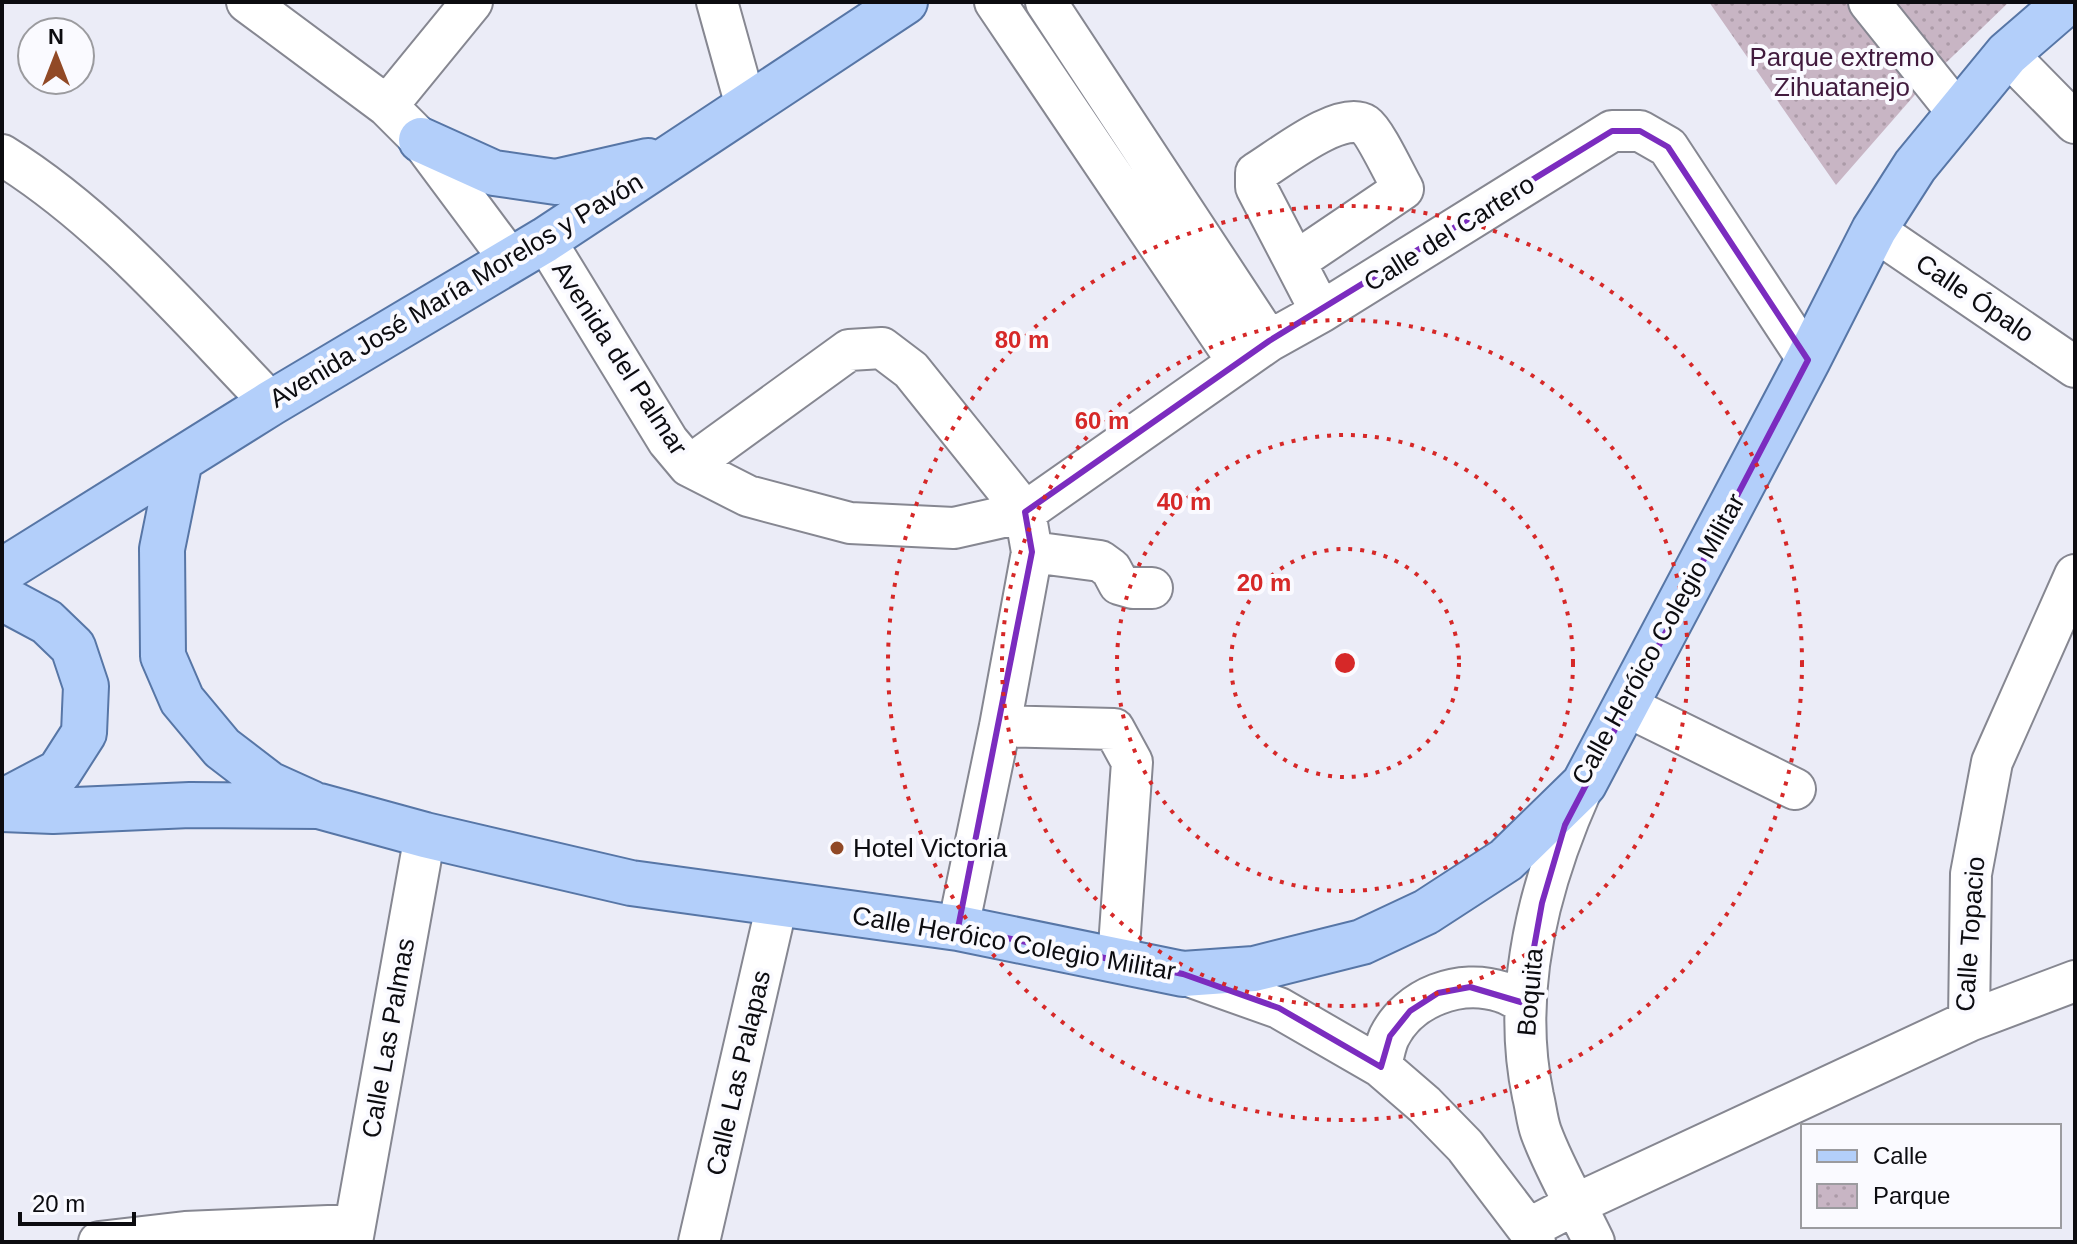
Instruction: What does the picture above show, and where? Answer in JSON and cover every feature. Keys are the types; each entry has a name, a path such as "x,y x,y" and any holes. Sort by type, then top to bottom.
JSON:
{"main road":[{"name":"Avenida José María Morelos y Pavón","path":"3,574 271,403 528,250 905,2"},
{"name":"Calle Heróico Colegio Militar","path":"2,809 53,811 190,805 319,806 425,835 631,883 958,928 1183,974 1254,969 1362,942 1426,912 1506,860 1584,784 1874,230 1915,166 2007,54 2067,2"},
{"path":"421,140 494,173 556,182 677,154"},
{"path":"180,460 162,549 163,656 182,700 222,748 269,784 319,806"},
{"path":"2,802 59,772 84,733 86,686 73,647 3,574"}],"street":[{"name":"Avenida del Palmar","path":"247,2 387,106 528,250 689,466 748,496 850,523 954,528 1025,512"},
{"path":"387,106 472,2"},
{"path":"717,2 746,106"},
{"path":"995,2 1253,352"},
{"path":"1046,2 1253,352"},
{"path":"1869,2 1958,113"},
{"path":"2007,54 2075,123"},
{"path":"1321,312 1256,187 1256,173 1336,123 1355,120 1367,126 1436,240"},
{"name":"Calle del Cartero","path":"1025,512 1253,352 1612,131 1640,131 1668,147 1808,360"},
{"path":"2,155 31,173 125,252 271,403"},
{"path":"1295,262 1403,189"},
{"name":"Calle Ópalo","path":"1874,230 2075,367"},
{"path":"689,466 849,350 882,348 911,370 1025,512 1032,552 958,928"},
{"path":"1032,552 1100,561 1111,569 1119,584 1152,588"},
{"name":"Calle Topacio","path":"1532,1236 1576,1204 1969,1021 1971,874 1992,762 2075,575"},
{"path":"1624,705 1795,789"},
{"path":"1000,726 1114,729 1132,762 1118,961"},
{"name":"Boquita","path":"1584,784 1553,861 1534,938 1524,1003 1525,1048 1541,1131 1594,1242"},
{"name":"Calle Las Palmas","path":"353,1234 425,835"},
{"name":"Calle Las Palapas","path":"699,1242 777,904"},
{"path":"1183,974 1279,1008 1381,1067 1425,1105 1465,1146 1532,1236"},
{"path":"1969,1021 2075,981"},
{"path":"1381,1067 1390,1036 1410,1011 1438,993 1470,987 1502,992 1524,1003"},
{"path":"99,1242 185,1232 353,1234"}],"highlighted area":[{"path":"1612,131 1640,131 1668,147 1808,360 1565,825 1542,903 1524,1003 1470,987 1438,993 1410,1011 1390,1036 1381,1067 1279,1008 1183,974 958,928 1032,552 1025,512 1269,341"}],"green space":[{"name":"Parque extremo Zihuatanejo","path":"1709,2 2009,2 1927,81 1836,185"}],"place":[{"name":"Hotel Victoria","path":"837,848"}]}
